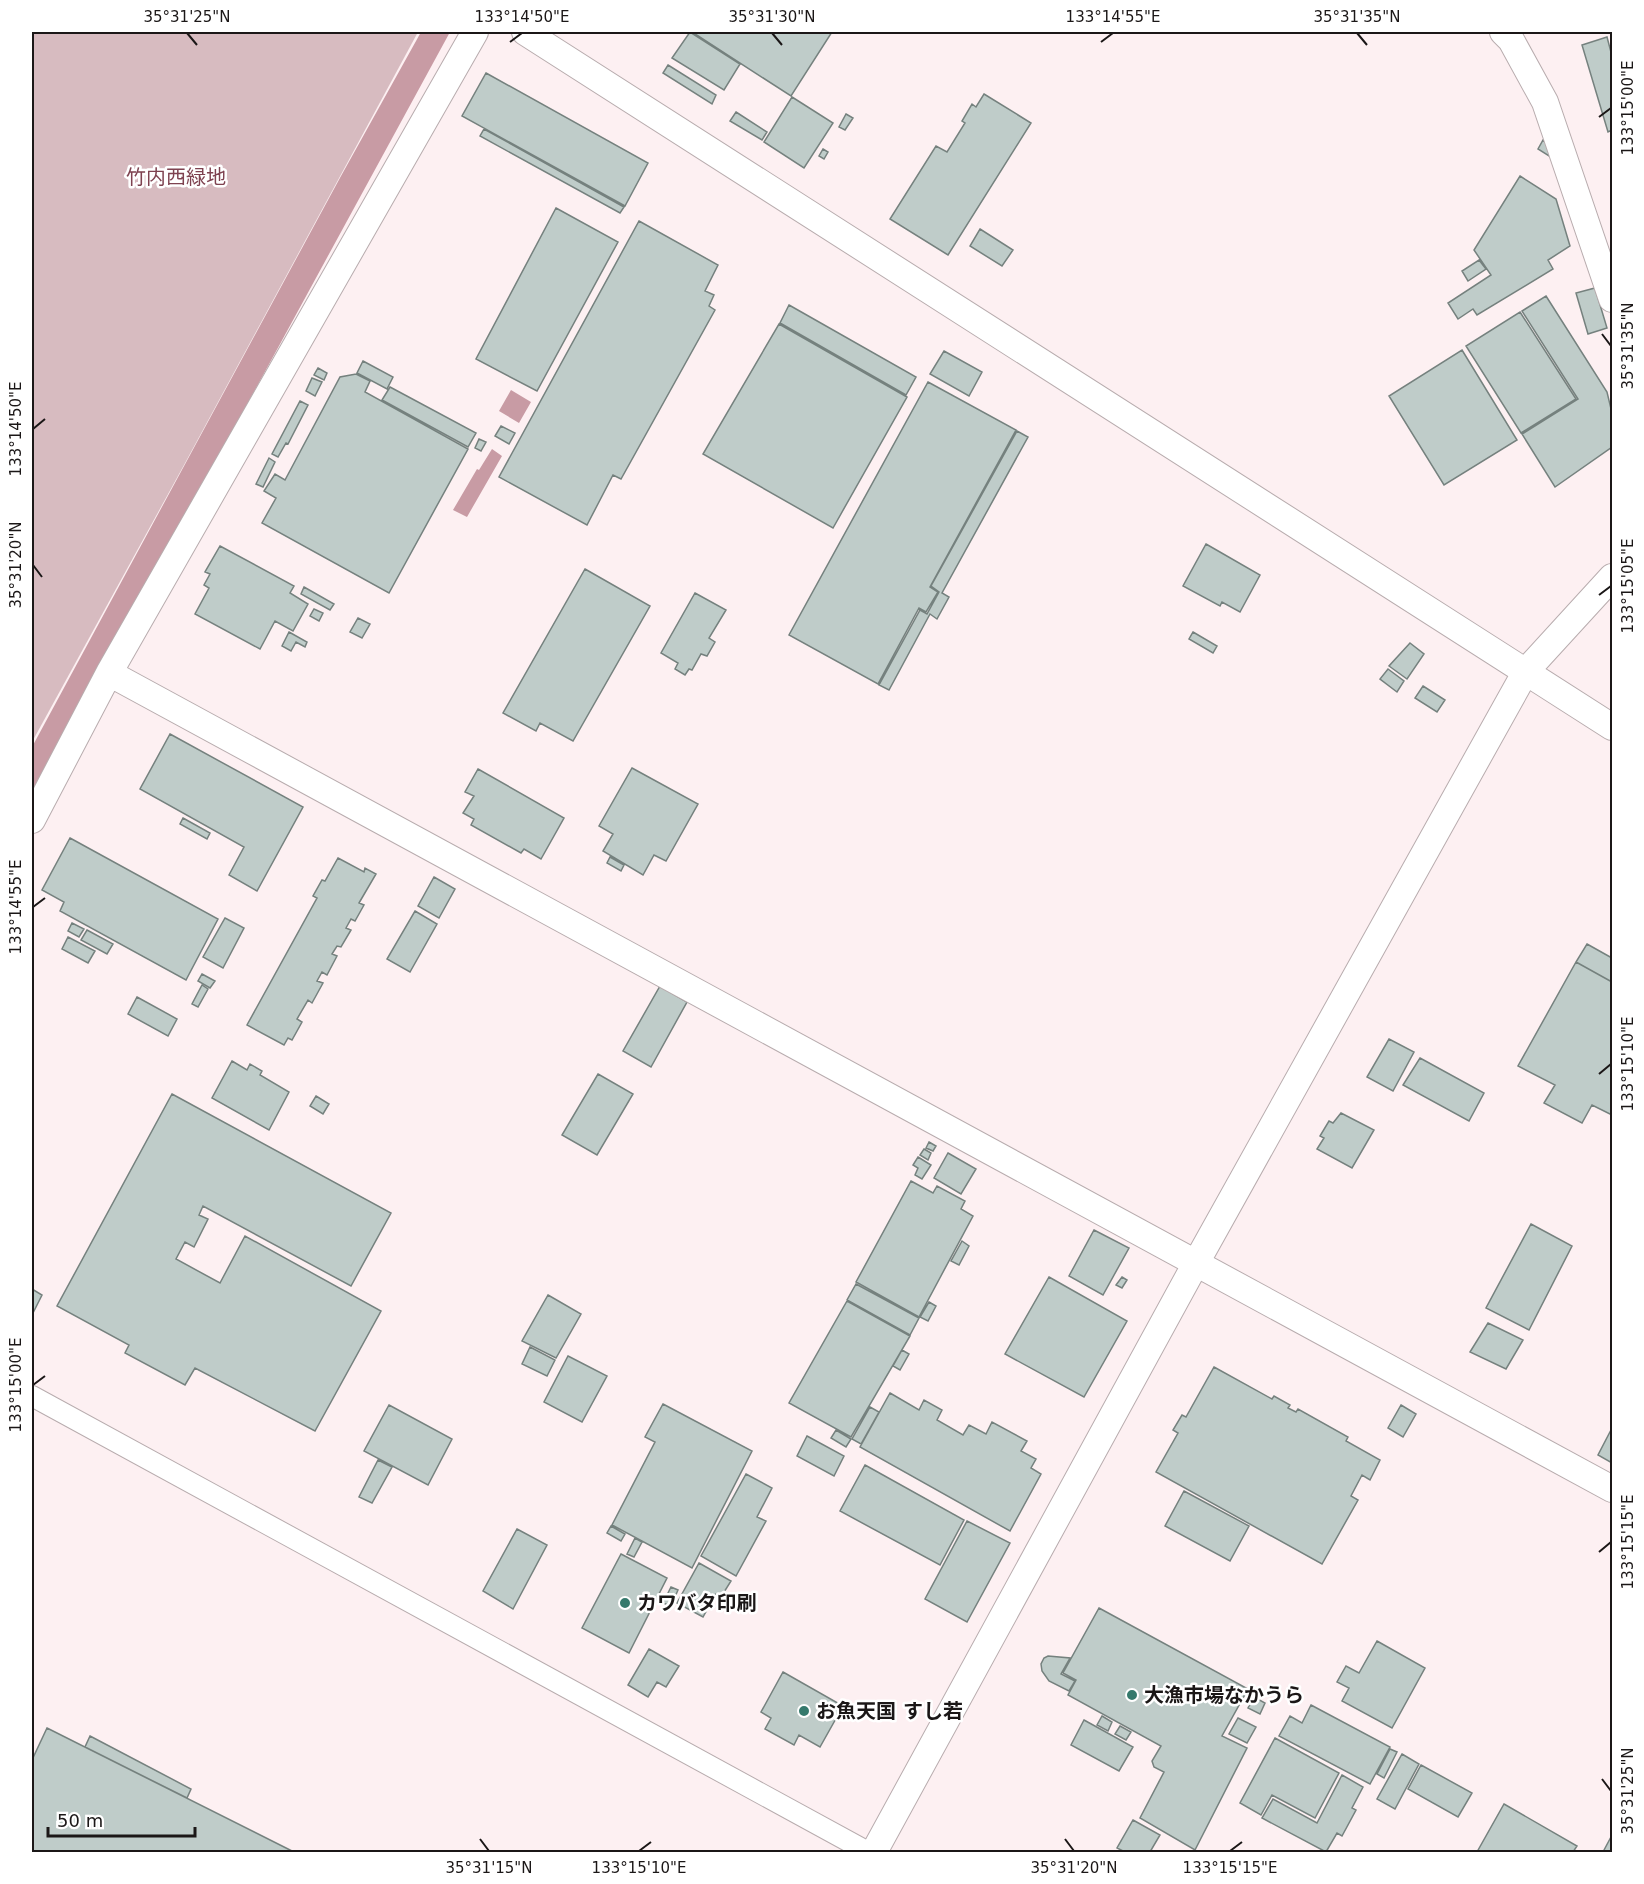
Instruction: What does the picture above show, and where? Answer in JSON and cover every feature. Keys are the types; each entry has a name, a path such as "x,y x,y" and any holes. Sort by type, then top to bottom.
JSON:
{"street":[{"path":"32,820 110,673 475,32"},
{"path":"525,32 1612,727"},
{"path":"1503,32 1511,40 1545,102 1612,299"},
{"path":"874,1852 1196,1263 1526,671 1612,577"},
{"path":"110,673 1612,1489"},
{"path":"32,1396 868,1852"}],"green space":[{"name":"竹内西緑地","path":"32,32 418,32 32,742"}],"shaded area":[{"path":"421,32 450,32 32,799 32,747"},
{"path":"511,390 531,402 519,423 499,411"},
{"path":"492,449 502,456 467,517 453,510 477,469 479,470"}],"building":[{"path":"690,32 740,64 724,90 672,58"},
{"path":"692,32 832,32 791,96"},
{"path":"1607,37 1612,56 1612,130 1608,132 1582,45"},
{"path":"668,65 716,95 712,104 663,73"},
{"path":"486,73 648,163 625,206 462,116"},
{"path":"984,94 1031,123 948,255 890,219 936,146 947,152 965,123 962,121 972,104 976,107"},
{"path":"792,97 833,123 804,168 764,142"},
{"path":"736,112 767,132 762,140 730,121"},
{"path":"846,114 853,118 845,130 839,127"},
{"path":"484,129 624,207 620,213 480,136"},
{"path":"1543,140 1553,146 1549,156 1538,149"},
{"path":"823,149 828,152 824,159 819,156"},
{"path":"1520,176 1556,199 1570,246 1548,260 1553,269 1477,315 1473,309 1458,319 1448,303 1491,275 1474,250"},
{"path":"556,208 618,242 537,391 476,359"},
{"path":"639,221 718,265 705,291 714,295 709,306 715,310 621,479 613,475 587,525 499,477"},
{"path":"980,229 1013,250 1002,266 970,246"},
{"path":"1479,260 1486,269 1468,281 1462,271"},
{"path":"1595,288 1607,328 1588,334 1576,293"},
{"path":"1546,296 1607,392 1612,413 1612,447 1555,487 1522,434 1578,399 1522,311"},
{"path":"789,305 916,377 906,395 780,323"},
{"path":"1520,312 1576,399 1521,433 1466,346"},
{"path":"779,324 907,397 833,528 703,454"},
{"path":"1462,350 1517,440 1444,485 1389,396"},
{"path":"944,351 982,372 969,396 930,374"},
{"path":"363,361 393,377 387,389 357,373"},
{"path":"318,368 327,373 324,380 314,375"},
{"path":"356,374 370,381 365,392 468,449 389,593 262,523 276,498 264,491 275,474 285,480 340,377"},
{"path":"312,378 322,382 315,396 306,391"},
{"path":"928,382 1016,430 930,587 938,592 926,612 919,608 878,684 789,635"},
{"path":"390,387 476,433 468,447 382,400"},
{"path":"300,401 308,405 288,444 286,443 278,457 272,454"},
{"path":"501,426 515,433 509,444 495,436"},
{"path":"1017,431 1028,437 942,593 949,597 937,619 930,614 889,690 879,685 920,610 927,614 939,592 931,586"},
{"path":"479,439 486,442 481,451 475,448"},
{"path":"269,458 275,462 263,487 256,484"},
{"path":"1206,544 1260,575 1240,612 1222,602 1220,606 1183,586"},
{"path":"220,546 294,586 290,593 308,604 293,631 275,621 260,649 195,614 209,588 204,585 210,574 205,572"},
{"path":"585,569 650,606 573,741 540,723 536,731 503,713"},
{"path":"304,587 334,604 330,610 301,594"},
{"path":"695,593 726,610 709,638 715,642 707,656 701,654 692,670 689,669 685,675 675,669 678,663 661,653"},
{"path":"314,609 323,613 319,621 310,616"},
{"path":"358,618 370,624 362,638 350,632"},
{"path":"289,632 307,642 305,647 296,642 291,651 282,646"},
{"path":"1193,632 1217,646 1213,653 1189,639"},
{"path":"1410,643 1424,654 1407,679 1389,666"},
{"path":"1388,669 1404,681 1397,692 1380,679"},
{"path":"1423,686 1445,700 1437,712 1415,698"},
{"path":"170,734 303,807 257,891 229,875 244,847 140,789"},
{"path":"632,768 698,804 666,861 654,855 643,875 603,851 613,834 599,826"},
{"path":"478,769 564,818 541,859 524,849 521,853 471,825 474,819 463,813 474,796 465,792"},
{"path":"183,818 210,833 207,839 180,824"},
{"path":"70,838 218,919 186,980 60,911 64,902 42,890"},
{"path":"610,857 624,865 621,871 607,863"},
{"path":"338,858 364,872 365,868 376,874 359,903 364,905 355,921 351,919 346,928 351,930 341,947 337,946 332,954 337,956 327,975 322,972 317,981 323,983 312,1003 308,1000 297,1019 302,1022 292,1040 288,1038 284,1045 247,1025 317,898 313,896"},
{"path":"434,877 455,889 439,918 418,906"},
{"path":"415,911 437,924 410,972 387,959"},
{"path":"225,918 244,928 223,968 203,957"},
{"path":"72,923 84,929 79,937 68,931"},
{"path":"87,930 113,944 107,954 81,940"},
{"path":"68,937 95,951 88,963 62,949"},
{"path":"1587,944 1612,958 1612,982 1576,962"},
{"path":"1576,962 1612,982 1612,1115 1592,1105 1582,1123 1544,1103 1555,1085 1518,1066"},
{"path":"202,974 215,981 210,988 198,981"},
{"path":"202,985 208,989 198,1007 192,1004"},
{"path":"660,986 687,1002 651,1067 623,1051"},
{"path":"137,997 177,1019 168,1036 128,1014"},
{"path":"1389,1039 1414,1052 1393,1091 1367,1077"},
{"path":"1420,1058 1484,1093 1469,1121 1403,1085"},
{"path":"232,1061 247,1070 250,1064 262,1071 260,1075 289,1092 269,1130 212,1098"},
{"path":"598,1074 633,1094 597,1155 562,1135"},
{"path":"172,1094 391,1213 351,1286 203,1206 199,1215 208,1219 194,1247 185,1242 176,1259 220,1283 245,1236 381,1311 315,1431 195,1368 185,1385 125,1353 129,1345 57,1306"},
{"path":"316,1096 329,1104 323,1114 310,1106"},
{"path":"1341,1113 1374,1130 1352,1168 1317,1149 1324,1138 1320,1136 1329,1121 1333,1123"},
{"path":"929,1142 936,1146 933,1151 926,1148"},
{"path":"924,1149 931,1153 928,1160 920,1155"},
{"path":"948,1153 976,1169 961,1194 934,1178"},
{"path":"918,1157 931,1165 922,1179 915,1175 918,1168 913,1165"},
{"path":"911,1181 933,1193 937,1186 965,1201 961,1209 973,1216 919,1317 856,1282"},
{"path":"1531,1224 1572,1246 1529,1330 1486,1308"},
{"path":"1094,1230 1129,1248 1103,1295 1069,1276"},
{"path":"962,1241 969,1246 959,1265 951,1261"},
{"path":"1049,1277 1127,1321 1084,1397 1005,1354"},
{"path":"1122,1277 1127,1280 1122,1288 1116,1285"},
{"path":"856,1284 919,1318 910,1335 847,1300"},
{"path":"32,1289 42,1295 32,1315"},
{"path":"548,1295 581,1314 556,1358 522,1341"},
{"path":"847,1301 910,1336 851,1437 789,1403"},
{"path":"929,1302 936,1306 928,1321 920,1317"},
{"path":"1488,1323 1523,1340 1506,1369 1470,1352"},
{"path":"530,1347 555,1360 547,1376 522,1364"},
{"path":"902,1350 909,1354 900,1370 893,1366"},
{"path":"568,1356 607,1376 582,1422 544,1402"},
{"path":"1214,1367 1272,1399 1274,1396 1290,1405 1288,1408 1296,1412 1298,1409 1348,1437 1346,1441 1380,1460 1370,1480 1362,1475 1351,1496 1358,1500 1322,1564 1156,1472 1178,1433 1173,1430 1182,1415 1186,1417"},
{"path":"890,1393 919,1410 924,1400 942,1410 937,1420 963,1435 969,1425 986,1434 992,1422 1027,1441 1021,1451 1036,1459 1031,1468 1041,1474 1010,1531 860,1447"},
{"path":"663,1404 752,1451 692,1568 612,1525 655,1442 645,1437"},
{"path":"389,1405 452,1439 428,1485 364,1451"},
{"path":"1401,1405 1416,1414 1403,1437 1388,1428"},
{"path":"870,1407 879,1412 861,1444 852,1439"},
{"path":"1612,1428 1612,1463 1598,1455"},
{"path":"836,1430 851,1439 846,1447 831,1438"},
{"path":"807,1436 844,1456 834,1476 797,1456"},
{"path":"378,1460 392,1467 372,1503 359,1497"},
{"path":"865,1465 964,1520 940,1565 840,1511"},
{"path":"746,1474 772,1488 757,1517 766,1521 736,1576 701,1556"},
{"path":"1184,1491 1249,1526 1230,1561 1165,1526"},
{"path":"967,1521 1010,1543 967,1622 925,1599"},
{"path":"611,1526 625,1534 621,1541 607,1533"},
{"path":"517,1529 547,1545 513,1609 483,1591"},
{"path":"635,1538 642,1542 634,1557 627,1554"},
{"name":"カワバタ印刷","path":"621,1554 667,1578 629,1653 582,1628"},
{"path":"699,1563 731,1581 721,1597 716,1594 703,1617 677,1603"},
{"path":"671,1587 678,1590 671,1606 663,1603"},
{"path":"1099,1608 1248,1689 1222,1736 1247,1748 1195,1850 1140,1818 1164,1772 1154,1767 1152,1761 1161,1746 1068,1695 1076,1680 1063,1673"},
{"path":"1377,1641 1425,1668 1392,1728 1342,1701 1349,1688 1337,1682 1346,1666 1359,1673"},
{"path":"649,1649 679,1666 666,1687 657,1682 648,1697 628,1685"},
{"path":"1048,1656 1070,1658 1061,1674 1075,1681 1069,1691 1049,1681 1042,1671 1041,1664"},
{"path":"783,1672 843,1706 820,1747 799,1735 794,1745 765,1729 771,1718 761,1712"},
{"path":"1254,1697 1265,1703 1260,1714 1248,1708"},
{"path":"1311,1705 1390,1747 1370,1784 1279,1736 1290,1716 1302,1723"},
{"path":"1102,1716 1112,1722 1108,1731 1097,1725"},
{"path":"1238,1718 1256,1727 1247,1743 1229,1734"},
{"path":"1084,1720 1133,1747 1119,1771 1071,1745"},
{"path":"1120,1726 1131,1732 1126,1740 1115,1734"},
{"path":"47,1728 294,1852 32,1852 32,1760"},
{"path":"90,1736 191,1789 187,1798 85,1747"},
{"path":"1275,1738 1339,1773 1315,1818 1272,1795 1261,1815 1240,1803"},
{"path":"1390,1749 1397,1752 1384,1778 1377,1774"},
{"path":"1402,1754 1419,1764 1395,1809 1377,1799"},
{"path":"1421,1765 1472,1793 1458,1817 1408,1789"},
{"path":"1342,1775 1363,1787 1352,1808 1356,1810 1342,1836 1337,1833 1326,1852 1262,1818 1273,1799 1317,1823"},
{"path":"1504,1804 1577,1846 1573,1852 1477,1852"},
{"path":"1133,1820 1160,1835 1150,1852 1125,1852 1117,1848"},
{"path":"1612,1835 1612,1852 1603,1852"}],"place":[{"name":"カワバタ印刷","path":"625,1603"},
{"name":"大漁市場なかうら","path":"1132,1695"},
{"name":"お魚天国 すし若","path":"804,1711"}]}
